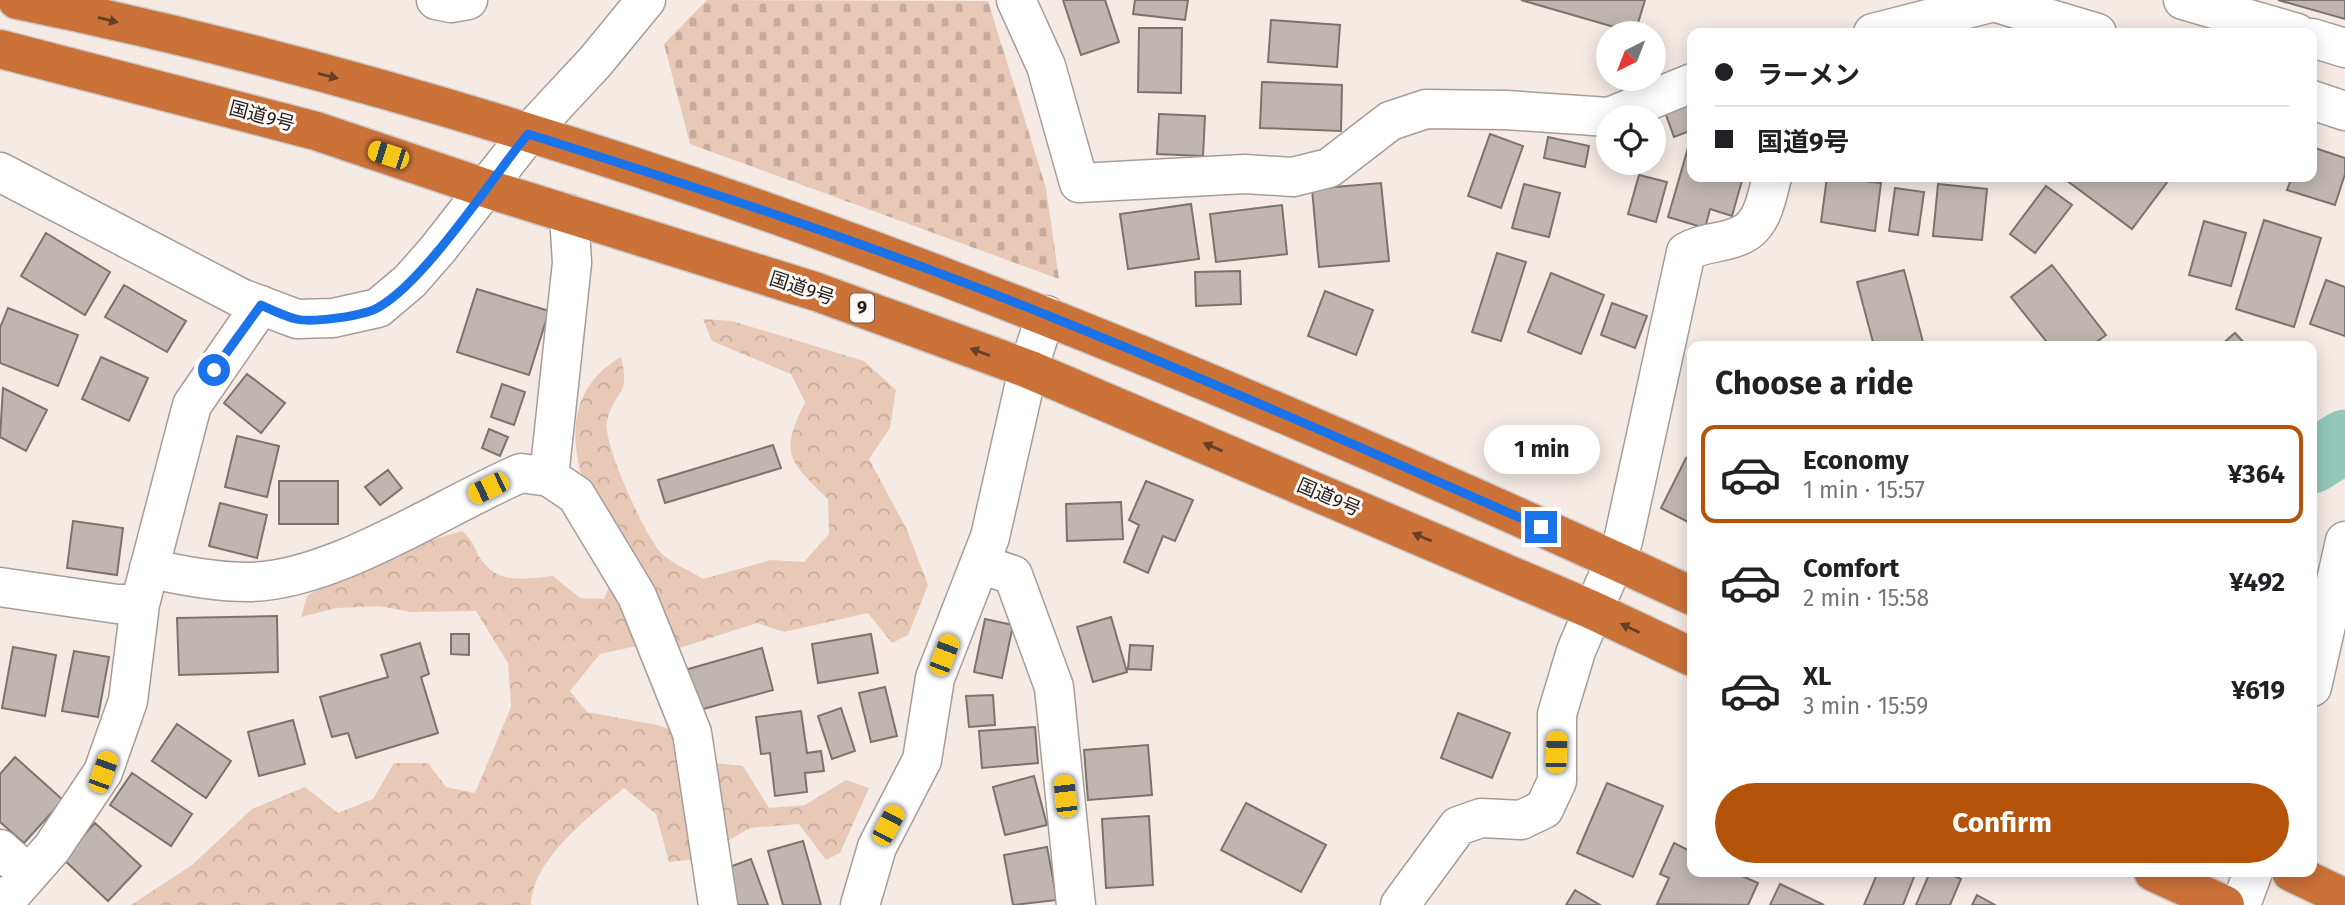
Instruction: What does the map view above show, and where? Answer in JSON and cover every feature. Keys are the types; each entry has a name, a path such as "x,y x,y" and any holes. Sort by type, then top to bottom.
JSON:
{"highway":[{"path":"17,0 89,15 349,82 528,134 805,226 1046,315 1242,395 1687,594"},
{"name":"国道9号","path":"0,49 316,131 485,188 817,292 1028,369 1592,610 1687,655"},
{"path":"2164,877 2225,905"},
{"path":"2301,877 2345,898"}],"street":[{"path":"436,0 451,3 468,0"},
{"path":"0,172 261,305 297,319 333,318 378,308 410,281 528,134 646,0"},
{"path":"1016,0 1046,66 1079,183 1245,174 1293,177 1329,168 1390,121 1426,108 1596,116"},
{"path":"2183,0 2278,28"},
{"path":"1893,28 1994,2 2080,28"},
{"path":"2317,40 2345,48"},
{"path":"1638,105 1687,85"},
{"path":"2317,102 2345,111"},
{"path":"1400,905 1458,826 1481,818 1521,820 1544,809 1557,780 1557,714 1592,610 1623,541 1686,253 1698,245 1744,234 1763,212 1771,182"},
{"path":"549,477 572,263 569,214"},
{"path":"2,905 52,848 103,772 128,701 144,586 192,405 261,305"},
{"path":"860,905 877,847 922,760 935,678 990,537 1028,369 1046,315"},
{"path":"0,587 117,604 144,586 189,578 251,582 295,576 340,561 521,473 549,477 576,495 637,596 692,733 718,905"},
{"path":"2317,665 2345,541"},
{"path":"980,564 1013,575 1054,687 1076,905"},
{"path":"0,849 27,874"},
{"path":"2241,905 2251,877"}],"green space":[{"path":"707,0 988,1 1046,188 1059,279 690,144 664,44"},
{"path":"703,319 732,321 864,361 896,390 890,428 869,459 907,530 928,585 908,635 892,643 868,613 784,632 757,623 667,652 641,645 600,654 570,691 587,712 657,725 683,734 694,761 743,766 769,808 805,805 846,780 869,788 840,853 826,860 799,824 750,828 697,859 669,862 656,814 624,788 580,825 552,855 534,888 531,905 131,905 192,865 252,809 305,787 338,813 373,799 394,763 428,763 446,787 475,793 511,707 508,663 476,611 410,612 380,606 337,608 301,617 307,596 371,558 462,531 471,540 484,563 498,575 516,579 553,576 580,598 604,599 617,566 584,484 577,455 576,427 581,401 596,377 621,357 624,370 623,387 610,410 607,432 627,490 646,530 662,554 703,579 771,560 804,562 829,534 828,499 804,475 792,456 792,434 805,402 791,374 712,341"}],"building":[{"path":"1063,0 1105,0 1119,42 1081,55"},
{"path":"1135,0 1188,0 1185,20 1133,14"},
{"path":"1521,0 1645,0 1639,21 1596,22"},
{"path":"2278,0 2345,0 2345,19"},
{"path":"1271,20 1340,25 1337,67 1268,62"},
{"path":"1139,28 1182,28 1181,93 1138,92"},
{"path":"1262,82 1342,85 1341,131 1260,128"},
{"path":"1687,105 1687,132 1674,137 1666,112"},
{"path":"1159,114 1205,116 1203,156 1157,154"},
{"path":"1490,134 1523,146 1501,208 1468,196"},
{"path":"1548,137 1589,146 1585,167 1544,158"},
{"path":"2317,149 2345,158 2345,174 2335,205 2287,190 2290,182 2317,182"},
{"path":"1687,151 1687,182 1742,182 1732,216 1710,209 1705,228 1668,217"},
{"path":"1639,175 1667,182 1656,222 1628,214"},
{"path":"1826,182 1881,183 1875,231 1821,222"},
{"path":"2069,182 2167,182 2132,229"},
{"path":"1381,183 1389,261 1319,267 1312,189"},
{"path":"1524,184 1560,193 1549,237 1512,228"},
{"path":"1938,184 1987,189 1982,240 1933,236"},
{"path":"2046,186 2072,205 2035,253 2010,234"},
{"path":"1895,188 1924,192 1918,235 1889,231"},
{"path":"1191,204 1199,259 1128,269 1120,214"},
{"path":"1282,205 1287,254 1216,262 1210,214"},
{"path":"2264,220 2321,238 2294,327 2236,309"},
{"path":"2204,221 2246,233 2231,286 2189,275"},
{"path":"46,233 110,272 85,315 21,276"},
{"path":"1497,253 1526,262 1501,341 1472,332"},
{"path":"2052,265 2106,335 2098,341 2046,341 2011,297"},
{"path":"1904,270 1923,341 1873,341 1857,282"},
{"path":"1240,271 1241,304 1196,306 1195,272"},
{"path":"1551,273 1604,295 1581,354 1528,332"},
{"path":"2326,280 2345,287 2345,336 2310,324"},
{"path":"124,285 186,321 167,352 105,317"},
{"path":"477,289 549,311 529,375 457,352"},
{"path":"1325,291 1373,310 1356,355 1308,336"},
{"path":"1612,303 1647,316 1635,348 1601,335"},
{"path":"8,308 78,335 58,386 0,363 0,328"},
{"path":"2235,333 2242,341 2226,341"},
{"path":"101,357 148,378 129,421 82,399"},
{"path":"247,374 285,403 261,433 224,403"},
{"path":"502,384 525,392 514,425 491,417"},
{"path":"3,388 47,410 26,451 0,437"},
{"path":"489,429 508,437 500,456 482,448"},
{"path":"237,436 279,446 267,497 225,487"},
{"path":"773,445 781,468 665,503 658,480"},
{"path":"1686,458 1687,458 1687,521 1661,508"},
{"path":"388,470 402,488 380,505 365,487"},
{"path":"279,481 338,481 338,524 279,524"},
{"path":"1146,481 1193,500 1175,541 1163,536 1148,573 1124,562 1139,525 1129,520"},
{"path":"1121,502 1123,539 1067,541 1066,504"},
{"path":"220,503 267,515 257,558 209,546"},
{"path":"73,521 123,528 117,575 67,568"},
{"path":"277,616 278,672 179,675 177,618"},
{"path":"1111,617 1127,672 1093,682 1077,627"},
{"path":"985,619 1013,625 1002,678 974,672"},
{"path":"451,634 469,634 469,655 451,654"},
{"path":"871,634 878,673 818,683 812,644"},
{"path":"420,643 429,674 421,677 438,733 356,758 348,733 332,737 320,697 388,677 381,655"},
{"path":"1130,645 1153,646 1151,670 1128,669"},
{"path":"13,647 56,655 45,716 2,708"},
{"path":"762,648 773,690 696,711 685,670"},
{"path":"74,651 109,657 98,717 62,711"},
{"path":"885,687 897,736 871,742 859,693"},
{"path":"993,695 995,725 969,727 966,696"},
{"path":"841,708 855,751 832,759 818,716"},
{"path":"801,711 807,753 821,751 824,771 805,773 807,792 775,796 770,753 761,754 756,717"},
{"path":"1458,713 1510,733 1492,778 1441,758"},
{"path":"293,720 305,764 259,776 248,732"},
{"path":"177,724 231,761 206,798 152,761"},
{"path":"1035,727 1038,763 982,768 979,731"},
{"path":"1148,745 1152,795 1088,800 1084,750"},
{"path":"15,757 63,800 24,843 0,822 0,774"},
{"path":"132,773 192,814 171,846 110,805"},
{"path":"1034,776 1047,825 1005,835 993,787"},
{"path":"1607,783 1663,806 1633,877 1577,853"},
{"path":"1246,803 1326,845 1301,892 1221,850"},
{"path":"1149,816 1153,885 1106,888 1102,819"},
{"path":"95,823 141,866 108,901 62,858"},
{"path":"803,841 821,905 783,905 768,851"},
{"path":"1674,843 1687,850 1687,877 1744,877 1758,883 1748,905 1657,904 1669,878 1660,874"},
{"path":"1047,847 1057,900 1013,905 1004,855"},
{"path":"751,859 768,905 734,905 721,870"},
{"path":"1876,877 1914,877 1903,905 1864,905"},
{"path":"1928,877 1961,879 1950,905 1916,905"},
{"path":"1780,884 1824,905 1770,905"},
{"path":"1575,890 1600,905 1566,905"},
{"path":"1977,895 1995,905 1972,905"}],"waterway":[{"path":"2317,459 2345,441"}],"route":[{"path":"214,370 261,305 297,319 333,318 378,308 410,281 438,249 528,134 805,226 1046,315 1242,395 1541,527"}]}
